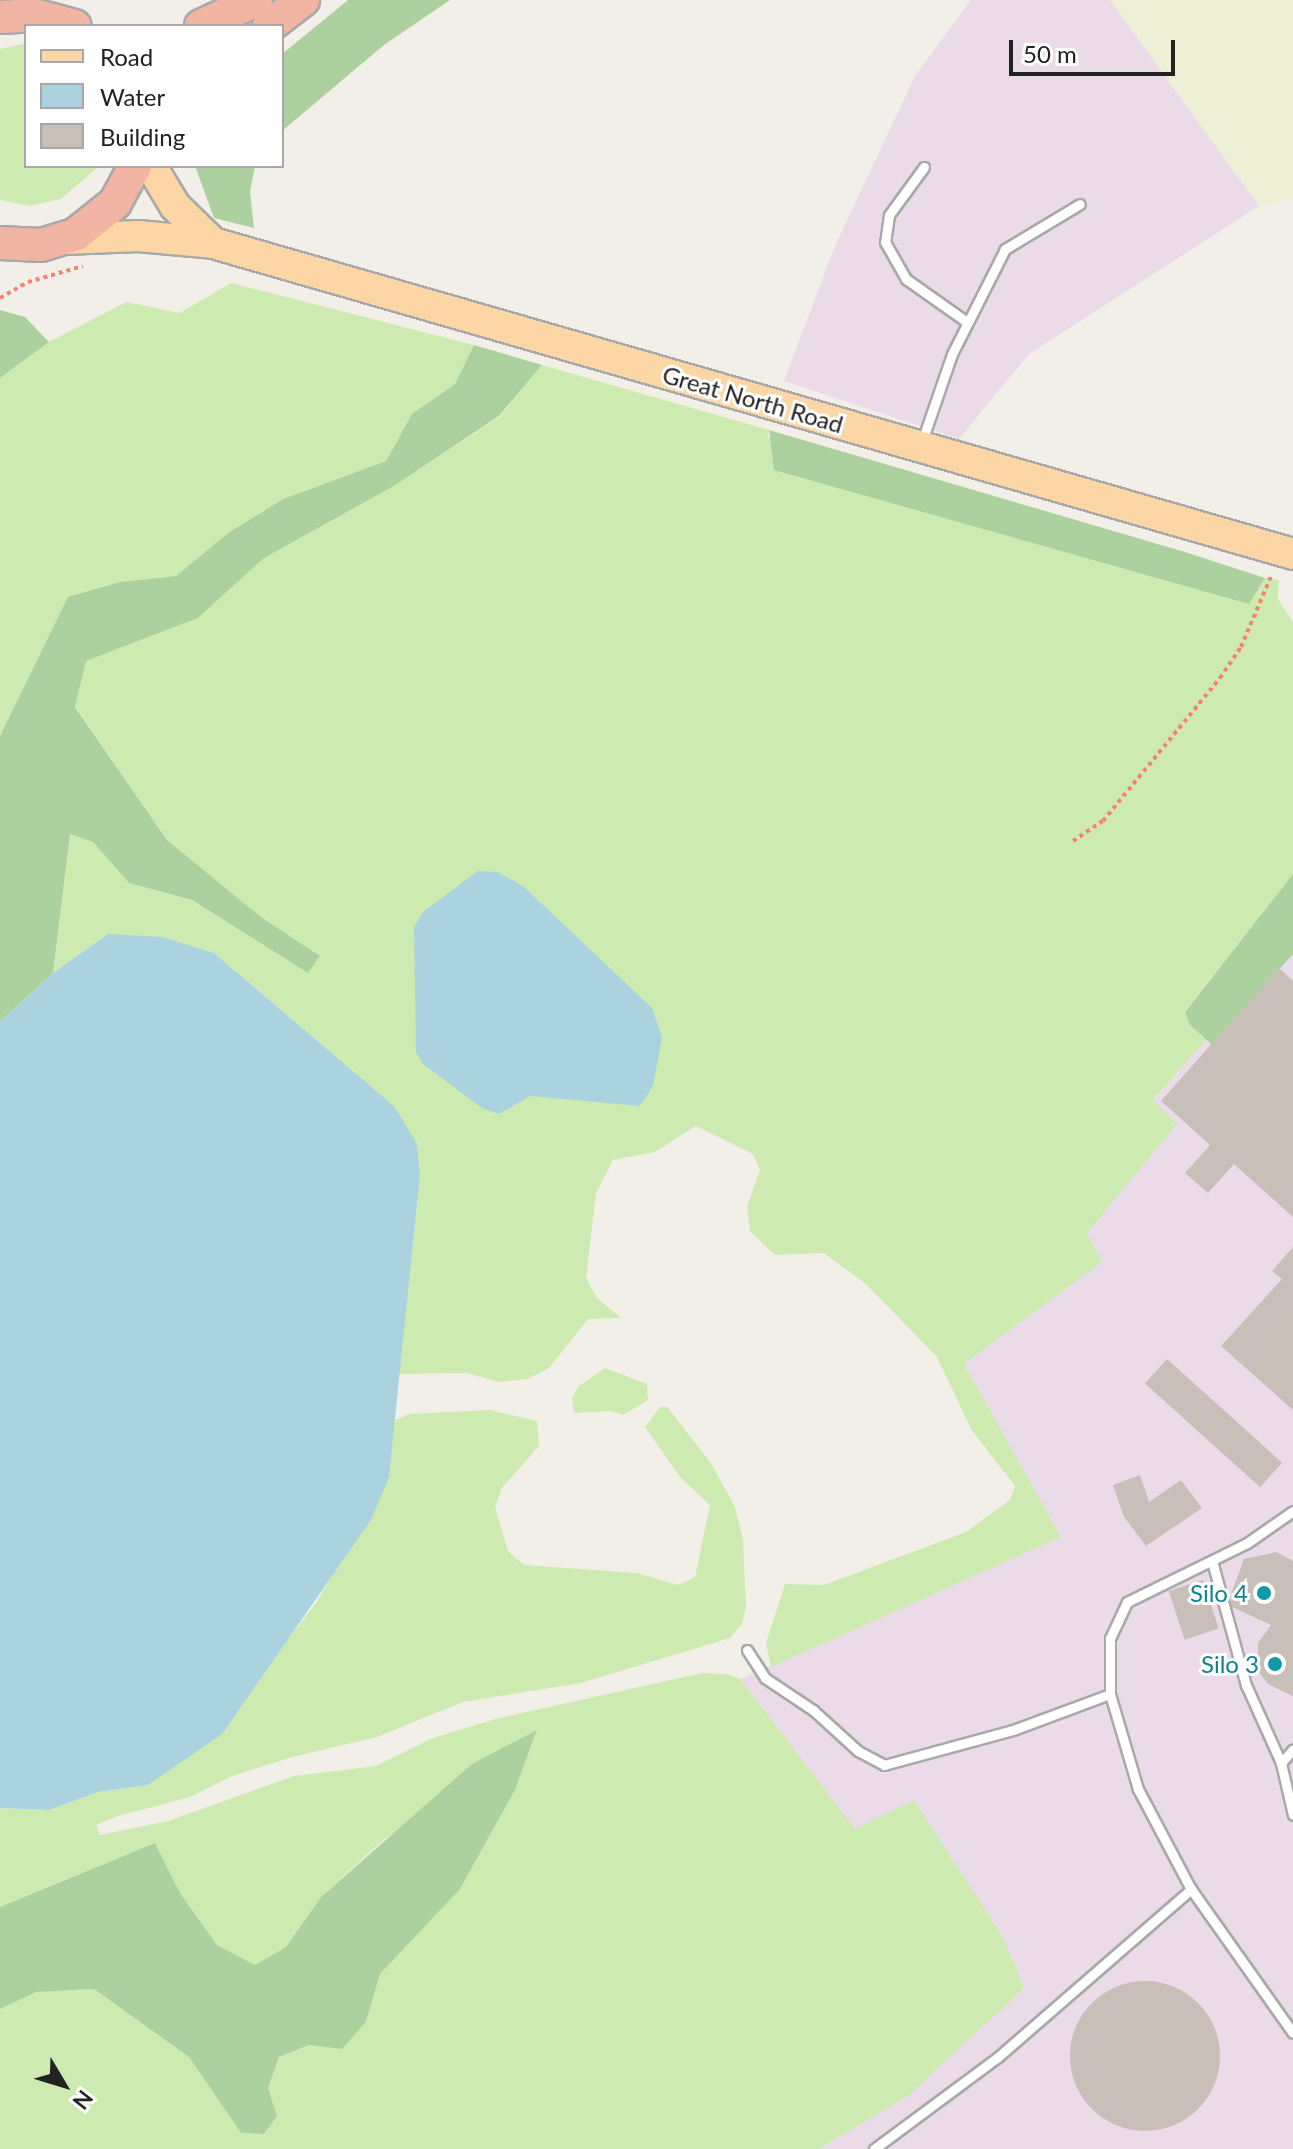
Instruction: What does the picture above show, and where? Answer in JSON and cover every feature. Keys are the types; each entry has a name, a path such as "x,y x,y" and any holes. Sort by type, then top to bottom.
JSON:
{"highway":[{"path":"71,0 81,24"},
{"path":"205,24 256,0"},
{"path":"272,24 303,0"},
{"path":"0,17 44,16 69,24"},
{"path":"0,269 59,241 107,212 134,168"},
{"path":"0,243 59,241"}],"main road":[{"name":"Great North Road","path":"152,168 175,206 213,243"},
{"name":"Great North Road","path":"59,241 138,236 213,243 920,447 1284,561"}],"lane":[{"path":"924,167 889,215 885,242 906,279 967,322"},
{"path":"920,447 967,322 1005,249 1080,204"},
{"path":"1293,1511 1212,1561 1127,1602 1110,1638 1110,1694 1138,1789 1191,1889 1293,2032"},
{"path":"1212,1561 1246,1685 1281,1763 1293,1815"},
{"path":"747,1650 765,1678 813,1710 858,1751 884,1765 1013,1730 1110,1694"},
{"path":"1281,1763 1293,1749"},
{"path":"874,2149 998,2057 1191,1889"}],"path":[{"path":"0,298 28,282 88,264"},
{"path":"1073,841 1103,821 1220,678 1241,647 1284,561"}],"shaded area":[{"path":"971,0 1110,0 1259,206 1029,354 959,439 784,381 835,246 915,76"},
{"path":"1293,874 1293,2149 819,2149 859,2125 1024,1988 1004,1939 914,1801 855,1830 740,1679 1061,1537 963,1364 1101,1262 1087,1233 1176,1125 1153,1101 1206,1040"}],"green space":[{"path":"348,0 450,0 384,45 284,129 284,52"},
{"path":"1110,0 1293,0 1293,198 1259,206"},
{"path":"24,43 24,168 97,168 61,199 29,206 0,200 0,49"},
{"path":"196,168 255,168 250,192 254,228 214,218"},
{"path":"231,283 474,345 455,384 412,414 386,461 283,499 228,533 176,576 120,582 36,667 0,736 0,378 49,342 126,302 180,313"},
{"path":"0,310 25,317 49,342 0,378"},
{"path":"474,345 542,365 499,416 394,486 264,558 198,618 86,661 75,707 167,840 261,917 320,956 308,973 192,900 129,883 93,842 70,834 53,973 0,1022 0,736 68,597 120,582 176,576 228,533 283,499 386,461 412,414 455,384"},
{"path":"542,365 769,430 768,438 1248,604 1265,578 1279,580 1278,599 1293,622 1293,874 1185,1011 1190,1025 1206,1040 1153,1100 1177,1124 1087,1233 1102,1262 964,1364 1061,1537 771,1667 766,1643 785,1584 824,1585 966,1532 1010,1500 1015,1486 971,1429 937,1357 866,1284 824,1253 775,1255 750,1231 747,1206 760,1170 753,1154 696,1126 655,1152 613,1160 596,1193 586,1278 597,1298 621,1318 588,1319 549,1368 528,1379 499,1382 467,1373 399,1374 420,1175 394,1106 214,953 108,934 53,973 70,834 93,842 129,883 192,900 308,973 320,956 261,917 167,840 75,706 86,661 198,618 264,558 394,486 499,417"},
{"path":"769,430 1265,578 1249,604 774,470"},
{"path":"1293,874 1293,954 1212,1045 1190,1025 1185,1012"},
{"path":"605,1368 647,1384 648,1400 623,1415 611,1411 574,1413 572,1398 579,1386"},
{"path":"660,1407 667,1407 711,1463 735,1507 743,1540 746,1607 742,1624 730,1638 581,1683 463,1702 377,1737 292,1757 232,1776 190,1797 118,1816 96,1825 100,1835 168,1821 294,1776 376,1766 433,1738 495,1719 702,1673 728,1674 740,1679 855,1829 914,1800 1004,1939 1024,1988 909,2095 819,2149 0,2149 0,2009 36,1992 94,1989 189,2057 241,2133 264,2134 277,2116 268,2088 279,2057 309,2045 342,2048 366,2022 380,1974 460,1889 515,1790 537,1731 382,1841 321,1897 286,1947 255,1965 217,1945 180,1893 155,1843 0,1907 0,1808 49,1810 98,1792 148,1785 269,1663 316,1603 389,1477 394,1421 409,1414 490,1410 537,1421 539,1446 502,1488 495,1507 508,1551 524,1565 637,1573 678,1585 695,1577 710,1505 681,1478 645,1427"},
{"path":"537,1730 515,1790 460,1889 380,1974 366,2022 342,2049 309,2045 279,2057 268,2088 277,2116 264,2134 241,2133 189,2057 94,1989 36,1992 0,2009 0,1907 155,1843 180,1893 217,1945 255,1965 286,1947 321,1897 472,1764"}],"water":[{"path":"478,871 497,872 523,886 652,1008 662,1037 653,1086 640,1106 530,1096 499,1114 482,1108 423,1064 416,1052 414,927 423,912"},
{"path":"108,934 162,937 214,953 394,1106 417,1144 420,1175 389,1477 371,1520 222,1734 148,1785 98,1792 49,1810 0,1808 0,1022 53,973"}],"building":[{"path":"1279,968 1293,981 1293,1217 1234,1164 1208,1193 1185,1173 1210,1145 1161,1101"},
{"path":"1293,1247 1293,1410 1221,1346 1282,1279 1272,1271"},
{"path":"1167,1359 1282,1463 1260,1487 1145,1384"},
{"path":"1140,1475 1149,1502 1181,1480 1202,1508 1146,1546 1124,1517 1113,1485"},
{"path":"1276,1552 1293,1561 1293,1696 1268,1684 1258,1671 1258,1643 1271,1625 1232,1607 1230,1597 1244,1559"},
{"path":"1203,1580 1219,1629 1185,1640 1169,1591"},
{"path":"1145,1981 1174,1987 1198,2003 1214,2027 1220,2056 1214,2085 1198,2109 1174,2125 1145,2131 1116,2125 1092,2109 1076,2085 1070,2056 1076,2027 1092,2003 1116,1987"}],"place":[{"name":"Silo 4","path":"1264,1593"},
{"name":"Silo 3","path":"1275,1664"}]}
